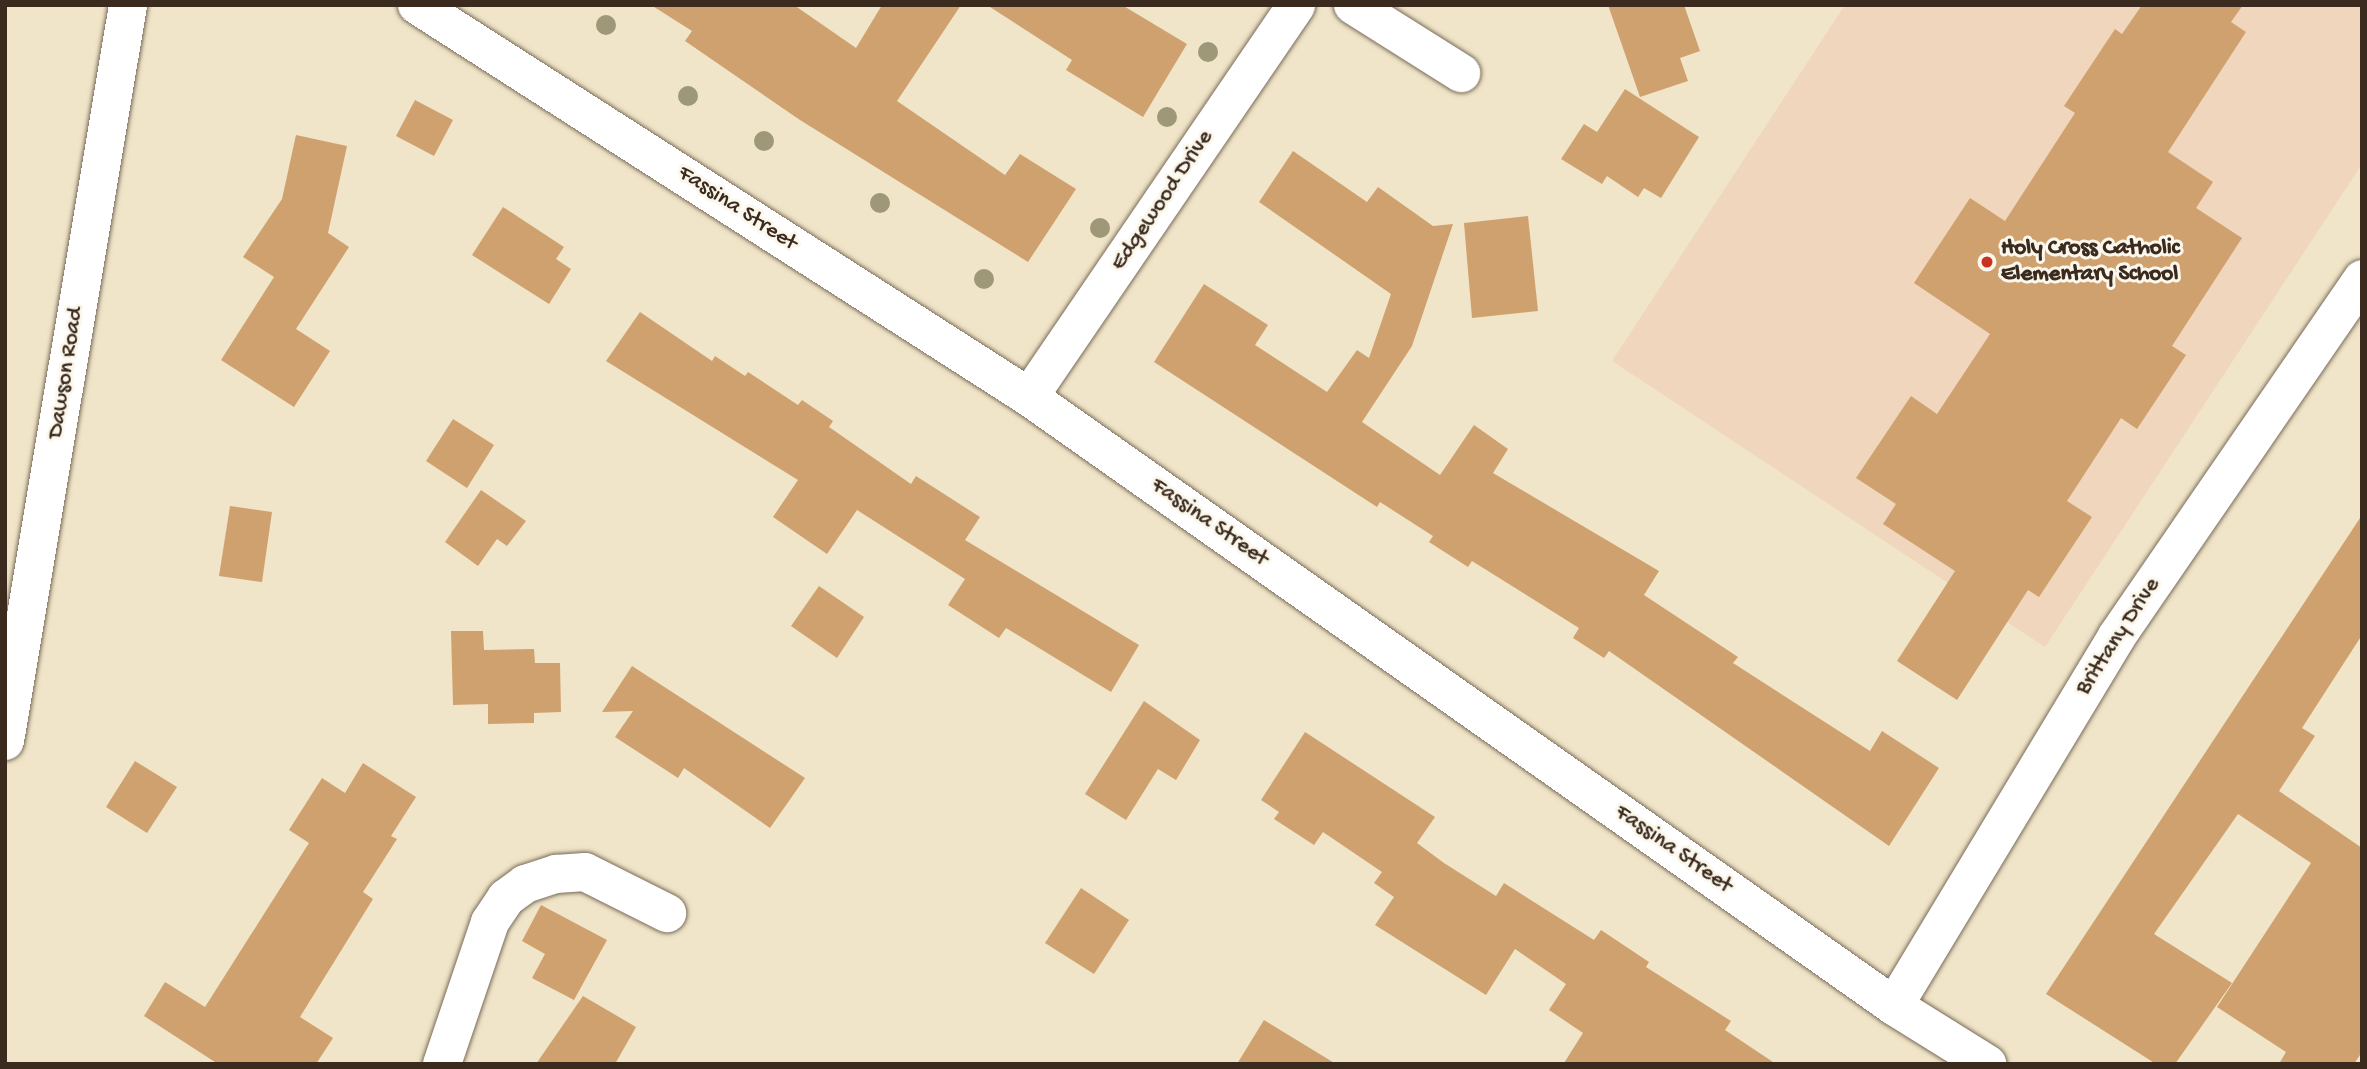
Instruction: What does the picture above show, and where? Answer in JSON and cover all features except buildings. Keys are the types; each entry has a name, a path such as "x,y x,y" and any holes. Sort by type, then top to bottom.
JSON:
{"street":[{"name":"Dawson Road","path":"5,741 128,5"},
{"name":"Fassina Street","path":"417,5 1029,397 1894,1006 1987,1064"},
{"name":"Edgewood Drive","path":"1029,397 1296,5"},
{"path":"1353,5 1461,72"},
{"name":"Brittany Drive","path":"1894,1006 2117,636 2362,279"},
{"path":"442,1064 490,922 506,898 525,884 556,874 585,872 667,913"}],"shaded area":[{"name":"Holy Cross Catholic Elementary School","path":"1845,5 2362,5 2362,164 2045,647 1612,361"}],"place":[{"name":"Holy Cross Catholic Elementary School","path":"1987,262"}]}
